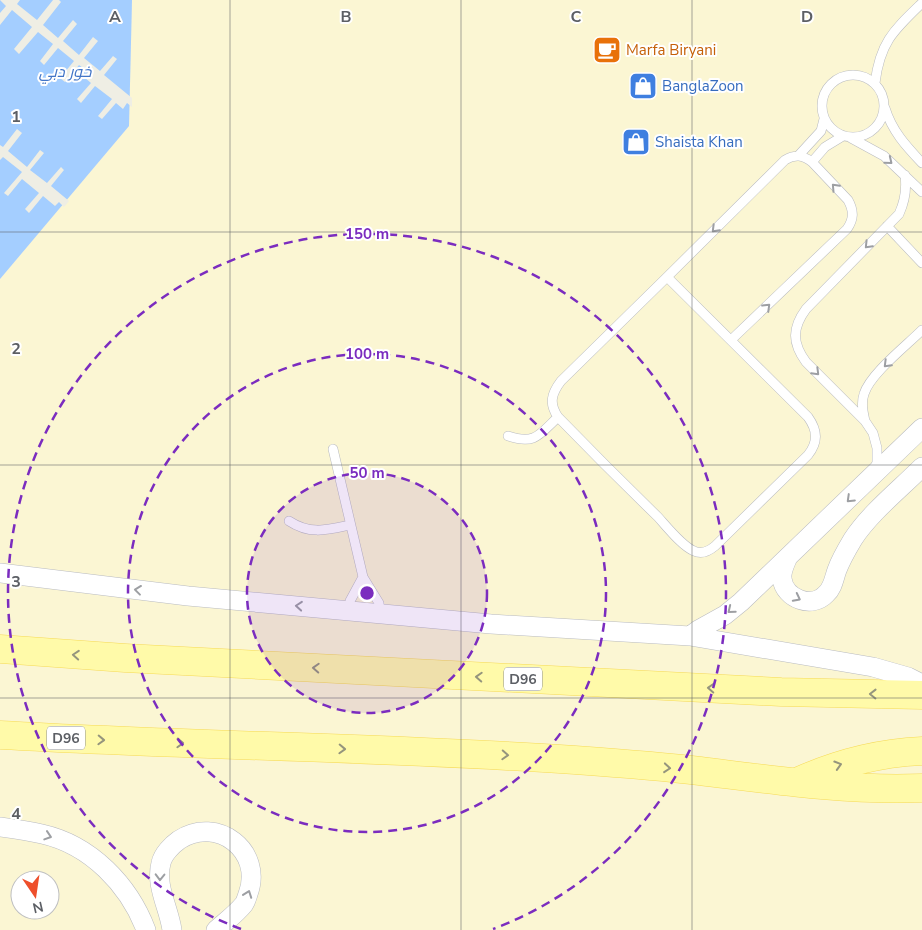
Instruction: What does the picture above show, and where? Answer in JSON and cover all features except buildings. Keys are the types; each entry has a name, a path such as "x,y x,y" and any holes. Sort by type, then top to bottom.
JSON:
{"main road":[{"name":"D96","path":"0,649 125,658 781,692 922,695"},
{"name":"D96","path":"0,735 510,756 605,762 793,783 914,791"},
{"path":"793,783 826,769 865,758 884,754 922,751"}],"street":[{"path":"690,636 725,615 922,428"},
{"path":"788,557 783,568 782,579 786,590 793,598 804,602 815,601 826,595 832,586 837,569 854,538 865,524 922,467"},
{"path":"0,573 188,596 491,624 690,636 873,667 908,677 922,684"},
{"path":"0,827 44,834 73,845 100,862 122,885 139,911 146,930"},
{"path":"172,930 159,882 161,862 171,846 187,834 207,831 226,836 241,848 251,865 252,884 245,903 216,930"}],"lane":[{"path":"874,83 877,65 887,41 922,3"},
{"path":"799,155 821,131 824,119 822,102 824,94 842,76 859,75 874,83 883,97 893,128 922,163"},
{"path":"812,162 826,147 847,137 868,134 875,129 884,114 885,105"},
{"path":"824,119 835,132 874,149 922,192"},
{"path":"667,277 808,417 815,426 817,436 814,447 808,455 709,551 702,553 694,552 558,417 551,404 552,396 561,382 785,160 792,156 806,157 848,200 854,214 852,222 847,229 731,340"},
{"path":"873,476 877,462 877,448 873,433 865,421 799,353 795,330 799,318 806,309 899,214 907,189 905,175"},
{"path":"887,226 922,263"},
{"path":"865,421 862,408 864,394 869,383 922,330"},
{"path":"508,436 519,440 530,440 540,434 558,417"},
{"path":"333,448 364,577 379,603 380,613"},
{"path":"289,521 305,530 314,531 350,525"},
{"path":"348,610 350,601 364,577"}],"sand":[{"path":"132,0 922,0 922,930 0,930 0,279 129,126"}],"water":[{"name":"خور دبي","path":"0,0 132,0 129,126 0,279"}],"pier":[{"path":"0,0 20,0 17,4 37,20 53,0 59,0 61,2 43,25 58,38 73,20 77,24 63,41 79,55 93,37 98,41 84,58 100,71 113,56 117,59 104,75 132,98 132,107 127,103 123,109 116,103 102,119 98,116 112,99 95,86 81,103 77,99 91,83 84,77 88,72 79,65 65,82 60,78 74,61 58,48 44,65 40,61 53,44 38,32 19,54 14,49 32,27 12,10 0,25 0,13 6,6"},
{"path":"17,129 22,133 8,151 27,167 40,150 44,153 30,170 47,183 61,167 64,170 51,186 69,201 64,207 59,202 55,206 43,196 29,213 25,209 39,193 22,179 8,196 4,193 22,172 3,157 0,160 0,145 3,147"}],"place":[{"name":"Marfa Biryani","path":"607,50"},
{"name":"BanglaZoon","path":"643,86"},
{"name":"Shaista Khan","path":"636,142"}]}
